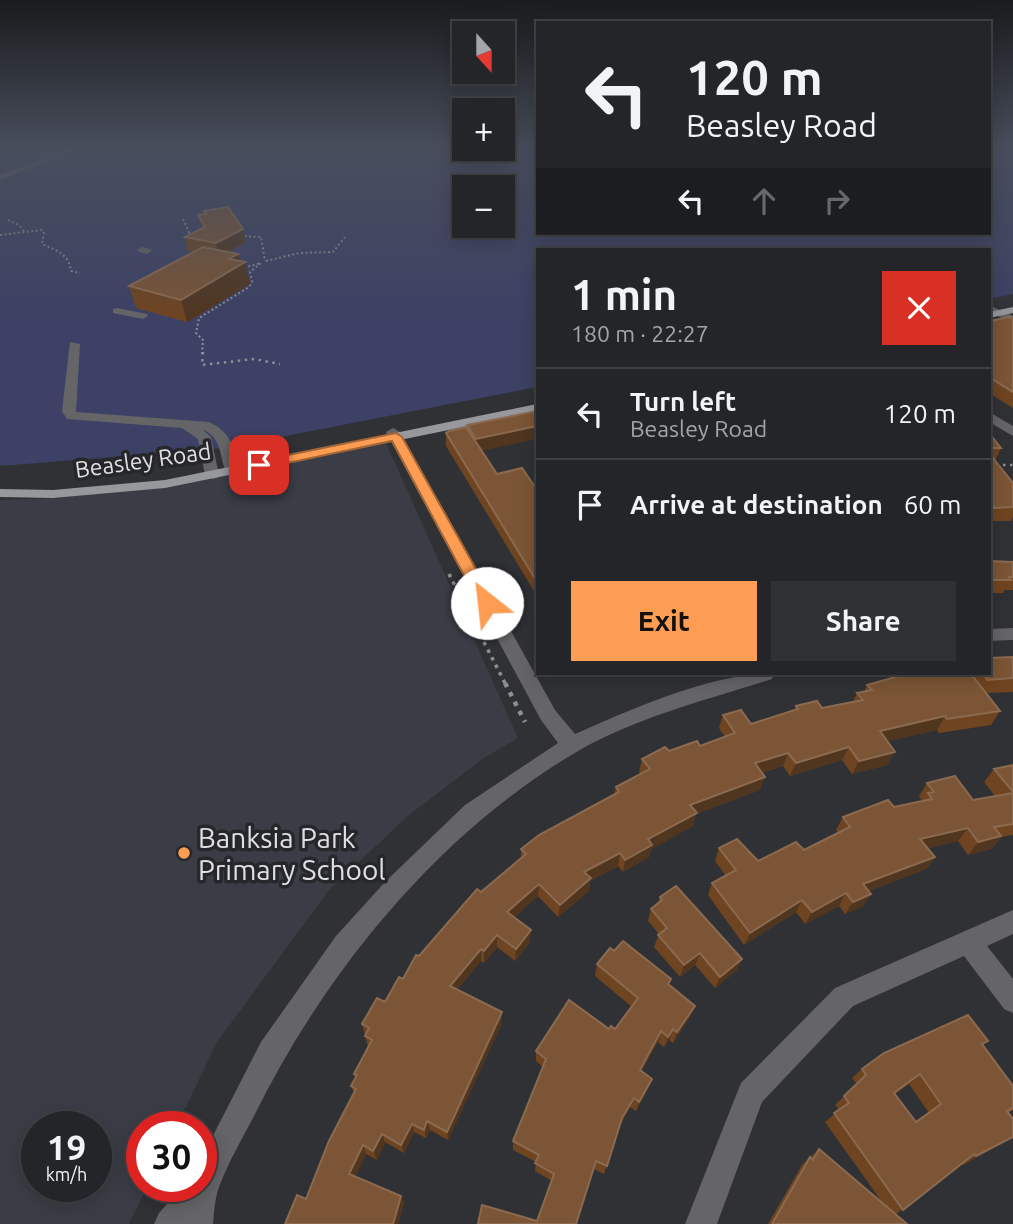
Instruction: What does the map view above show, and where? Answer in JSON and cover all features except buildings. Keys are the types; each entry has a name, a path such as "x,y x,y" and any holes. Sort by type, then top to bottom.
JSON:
{"main road":[{"path":"992,312 1013,308"},
{"name":"Beasley Road","path":"0,493 101,491 211,472 536,405"},
{"name":"Beasley Road","path":"0,485 101,484 211,472"}],"street":[{"path":"117,311 143,316"},
{"path":"992,312 1013,320"},
{"path":"74,344 69,411 72,416 204,425 219,431 225,438 231,468"},
{"path":"991,417 1013,432"},
{"path":"188,426 204,437 211,472"},
{"path":"394,434 548,715 571,745"},
{"path":"991,635 1013,634"},
{"path":"217,1157 271,1052 345,945 394,889 473,812 571,745 642,713 762,675"},
{"path":"701,1224 751,1093 844,997 1013,922"},
{"path":"969,942 1013,1000"},
{"path":"170,1224 189,1202"},
{"path":"197,1224 200,1202"}],"path":[{"path":"183,219 193,241"},
{"path":"8,220 19,225 24,231"},
{"path":"0,236 24,231 44,232 42,244 61,251 68,257 71,271 80,273"},
{"path":"238,236 261,237 265,261"},
{"path":"237,269 299,253 333,252 345,237"},
{"path":"261,263 250,272 252,282 249,287 196,322 196,333 203,340 202,365 260,359 276,360 280,364"},
{"path":"991,465 1013,466"},
{"path":"445,565 525,722"}],"shaded area":[{"path":"0,206 452,206 452,238 515,238 515,206 536,206 536,235 991,235 991,206 1013,206 1013,294 991,299 991,248 536,248 536,387 224,448 0,466"},
{"name":"Banksia Park Primary School","path":"386,443 518,738 484,758 409,815 329,890 217,1042 184,1111 126,1111 126,1202 140,1202 129,1224 0,1224 0,500 57,498 174,485"}],"place":[{"name":"Banksia Park Primary School","path":"184,853"}],"route":[{"path":"259,465 396,437 487,603"}]}
